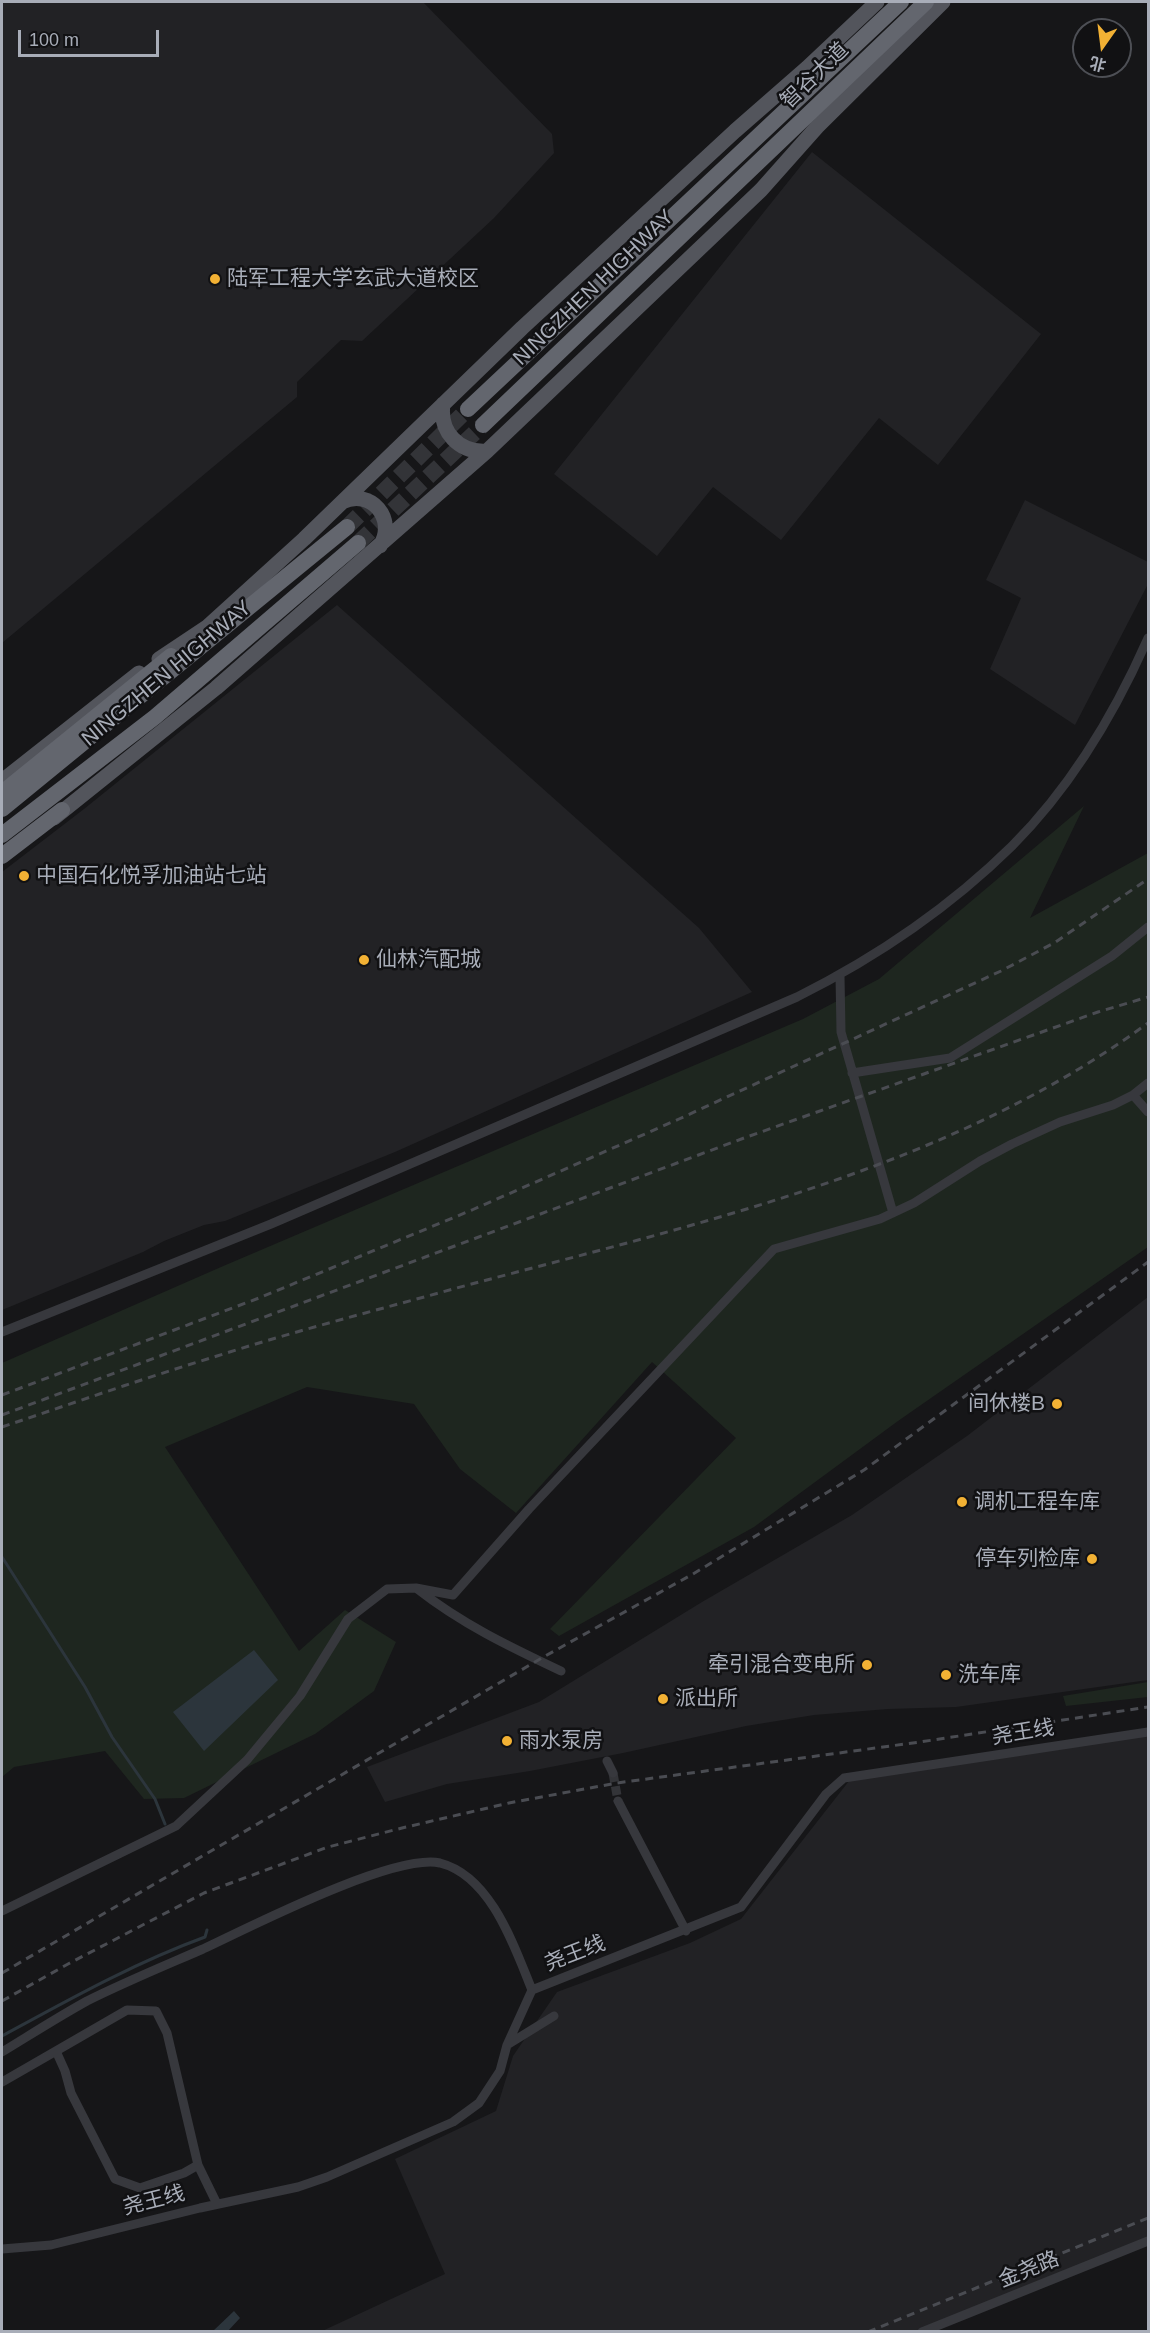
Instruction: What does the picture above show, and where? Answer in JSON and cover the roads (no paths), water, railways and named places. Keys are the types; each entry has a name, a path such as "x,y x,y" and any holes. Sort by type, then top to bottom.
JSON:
{"highway":[{"name":"智谷大道","path":"468,409 901,2"},
{"name":"智谷大道","path":"483,425 926,2"},
{"name":"NINGZHEN HIGHWAY","path":"2,809 347,527"},
{"name":"NINGZHEN HIGHWAY","path":"2,835 155,717 358,543"},
{"path":"2,793 207,627"},
{"path":"2,856 62,810"}],"main road":[{"path":"332,511 522,328 877,2"},
{"path":"2,863 62,810 216,688 487,451 761,190 817,127 943,2"},
{"path":"442,404 443,423 453,440 472,450 487,451"},
{"path":"2,780 129,680 207,627 341,503 352,499 363,499 374,504 382,513 386,525 384,537 378,548"}],"street":[{"path":"2,1332 271,1224 797,997 840,976 939,909 1012,846 1049,804 1088,751 1149,638"},
{"path":"852,1073 950,1058 1112,956 1149,927"},
{"path":"840,976 841,1032 893,1213"},
{"path":"2,1911 176,1826 247,1760 300,1696 348,1618 387,1589 416,1588 453,1595 529,1509 774,1249 851,1228 893,1213 1012,1144 1060,1122 1113,1105 1133,1095 1149,1083"},
{"path":"1133,1095 1149,1112"},
{"path":"416,1588 446,1611 479,1631 561,1671"},
{"name":"尧王线","path":"2,2249 51,2245 217,2204 298,2187 327,2177 453,2122 479,2103 500,2071 507,2045 532,1990 741,1907 826,1794 844,1778 1149,1732"},
{"path":"607,1761 613,1773"},
{"path":"618,1801 686,1930"},
{"path":"2,2052 87,2002 240,1931 368,1875 416,1864 438,1863 463,1873 478,1885 494,1908 515,1948 532,1990"},
{"path":"2,2082 127,2010 156,2011 167,2032 198,2165 217,2204"},
{"path":"507,2045 554,2016"},
{"path":"56,2051 71,2093 116,2179 140,2188 184,2173 198,2165"},
{"name":"金尧路","path":"922,2331 1149,2241"}],"waterway":[{"path":"2,1557 85,1687 112,1737 155,1799 165,1824"},
{"path":"2,2036 127,1970 205,1937 207,1930"}],"tunnel":[{"path":"347,527 468,409"},
{"path":"358,543 483,425"},
{"path":"613,1773 618,1801"}],"railway":[{"path":"2,1395 259,1298 472,1210 679,1119 1001,971 1054,943 1148,879"},
{"path":"2,1415 744,1138 1098,1012 1148,997"},
{"path":"2,1427 276,1338 724,1216 814,1188 902,1155 988,1118 1070,1074 1148,1023"},
{"path":"2,1973 547,1655 693,1574 864,1470 1148,1262"},
{"path":"2,2001 204,1893 328,1847 402,1828 509,1803 617,1783 920,1742 1148,1707"},
{"path":"868,2332 1148,2218"}],"place":[{"name":"陆军工程大学玄武大道校区","path":"215,279"},
{"name":"中国石化悦孚加油站七站","path":"24,876"},
{"name":"仙林汽配城","path":"364,960"},
{"name":"间休楼B","path":"1057,1404"},
{"name":"调机工程车库","path":"962,1502"},
{"name":"停车列检库","path":"1092,1559"},
{"name":"牵引混合变电所","path":"867,1665"},
{"name":"洗车库","path":"946,1675"},
{"name":"派出所","path":"663,1699"},
{"name":"雨水泵房","path":"507,1741"}]}
